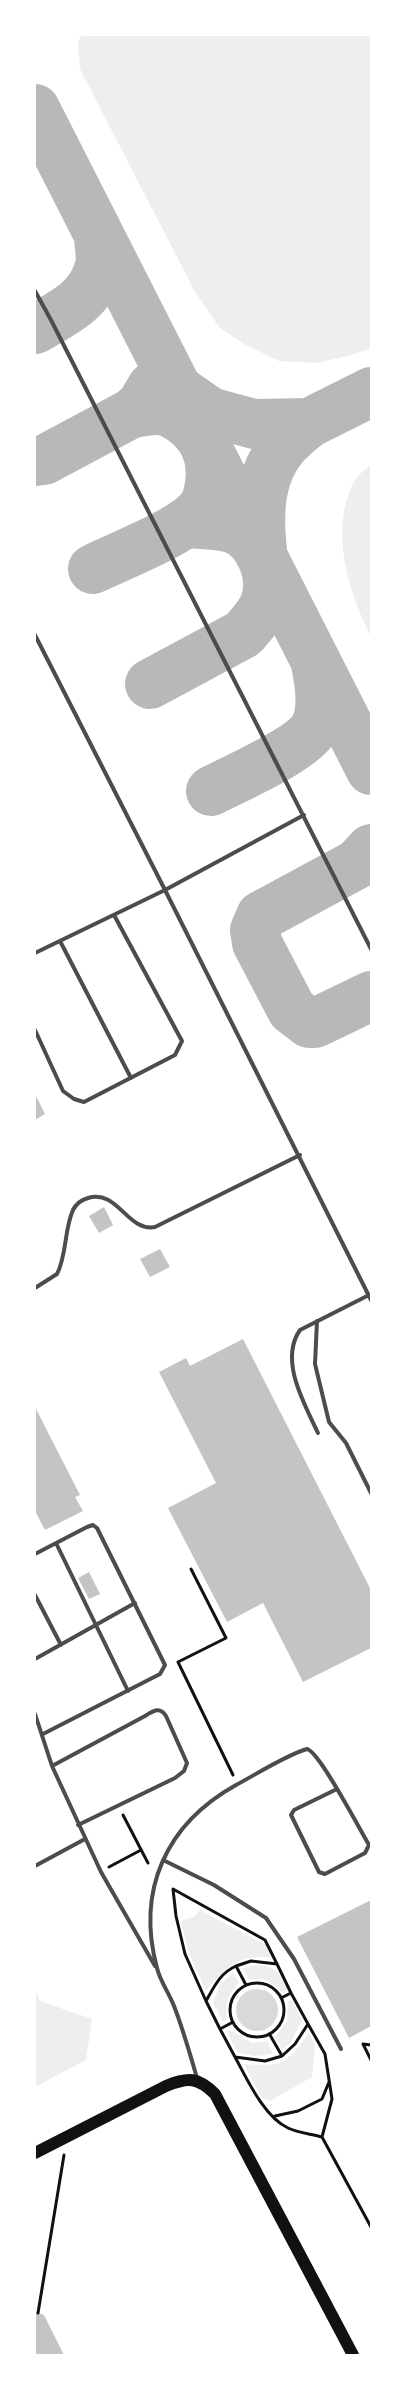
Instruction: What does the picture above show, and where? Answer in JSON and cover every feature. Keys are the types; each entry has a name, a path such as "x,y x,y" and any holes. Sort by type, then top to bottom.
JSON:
{"main road":[{"path":"35,2153 166,2086 186,2080 198,2080 215,2094 353,2355"}],"lane":[{"path":"35,292 371,949"},
{"path":"35,635 300,1155 371,1300"},
{"path":"35,953 164,890 304,815"},
{"path":"35,1030 63,1091 74,1099 84,1102 176,1055 182,1041 114,915"},
{"path":"60,941 131,1078"},
{"path":"35,1288 57,1274 72,1211 84,1199 95,1196 109,1198 140,1226 147,1228 155,1227 300,1155"},
{"path":"318,1432 302,1401 291,1351 293,1340 300,1330 369,1295"},
{"path":"317,1321 315,1364 329,1422 346,1443 371,1493"},
{"path":"35,1554 87,1527 93,1525 97,1528 165,1665 160,1674 43,1734"},
{"path":"56,1543 128,1691"},
{"path":"35,1594 61,1645"},
{"path":"35,1659 96,1626 135,1602"},
{"path":"52,1766 156,1710 162,1711 170,1724 187,1763 187,1767 179,1776 78,1825"},
{"path":"35,1714 52,1766 78,1825 101,1872 157,1970 174,2006 198,2080"},
{"path":"157,1970 152,1944 150,1899 163,1860 191,1818 206,1804 238,1784 308,1749 316,1754 337,1789 369,1848 365,1853 323,1874 318,1870 291,1817 291,1813 337,1789"},
{"path":"35,1866 85,1839"},
{"path":"163,1860 214,1885 266,1918 294,1959 341,2049"}],"path":[{"path":"191,1569 226,1638 178,1662 238,1784"},
{"path":"118,1805 148,1863"},
{"path":"109,1867 141,1850"},
{"path":"322,2136 287,2128 261,2104 234,2058 185,1954 176,1916 173,1889 265,1940 291,1994 325,2054 332,2100 322,2136 371,2227"},
{"path":"206,2001 216,1982 227,1970 251,1961 277,1964"},
{"path":"236,1966 246,1985"},
{"path":"259,1983 268,1985 281,1998 283,2017 276,2030 263,2037 248,2036 240,2032 233,2022 229,2009 231,2000 246,1985 259,1983"},
{"path":"281,1998 291,1994"},
{"path":"220,2029 233,2022"},
{"path":"234,2058 265,2061 282,2056 295,2044 308,2024"},
{"path":"270,2034 282,2056"},
{"path":"371,2045 363,2044 371,2060"},
{"path":"274,2116 298,2111 322,2099 330,2082"},
{"path":"38,2313 66,2137"}],"shaded area":[{"path":"81,35 371,35 371,348 317,363 279,361 244,344 219,327 194,290 80,69 78,44"},
{"path":"371,464 371,637 349,582 342,541 346,502 354,481"},
{"path":"200,1910 266,1945 271,1958 250,1958 234,1964 220,1975 206,1991 188,1951 181,1921 195,1916"},
{"path":"257,1965 269,1967 277,1971 288,1989 282,1993 275,1985 267,1981 258,1979 248,1980 243,1968"},
{"path":"233,1972 239,1983 232,1991 228,2000 226,2008 227,2019 223,2022 213,2003 220,1985"},
{"path":"35,1989 40,2001 92,2019 86,2060 35,2087"},
{"path":"261,1989 269,1992 275,1998 278,2010 275,2022 269,2028 253,2031 245,2028 239,2022 236,2006 239,1998 245,1992"},
{"path":"292,2000 302,2020 291,2042 282,2050 275,2037 287,2021 288,2001"},
{"path":"230,2030 252,2043 267,2041 273,2054 255,2056 238,2053 226,2031"},
{"path":"309,2032 315,2045 312,2077 270,2101 262,2098 244,2064 267,2065 283,2061 295,2051"}],"building":[{"path":"35,1094 45,1114 35,1120"},
{"path":"104,1207 113,1225 99,1233 89,1216"},
{"path":"160,1249 170,1267 150,1277 140,1259"},
{"path":"243,1339 371,1590 371,1648 303,1682 263,1603 227,1622 168,1508 216,1483 159,1372 186,1358 190,1366"},
{"path":"35,1407 80,1495 75,1497 83,1511 45,1530 35,1511"},
{"path":"89,1572 100,1594 89,1599 78,1578"},
{"path":"371,1900 371,2026 349,2038 297,1937"},
{"path":"35,2312 44,2315 64,2355 35,2355"}],"taxiway":[{"path":"35,109 371,770"},
{"path":"35,329 66,311 83,297 90,288 100,266 99,235"},
{"path":"35,461 44,460 132,413 142,404 152,387"},
{"path":"177,389 210,412 254,424 309,423 371,392"},
{"path":"93,569 181,526 202,508 208,493 211,472 210,462 203,442 191,426 173,414 164,411 153,410 132,413"},
{"path":"262,551 260,508 265,481 277,455 286,443 309,423"},
{"path":"150,684 243,634 261,611 268,592 268,581 262,559 257,549 242,533 232,528 215,525 185,523"},
{"path":"211,791 285,753 310,734 316,725 321,702 316,664"},
{"path":"371,849 357,864 261,916 255,930 257,943 292,1010 309,1023 315,1023 371,996"}]}
